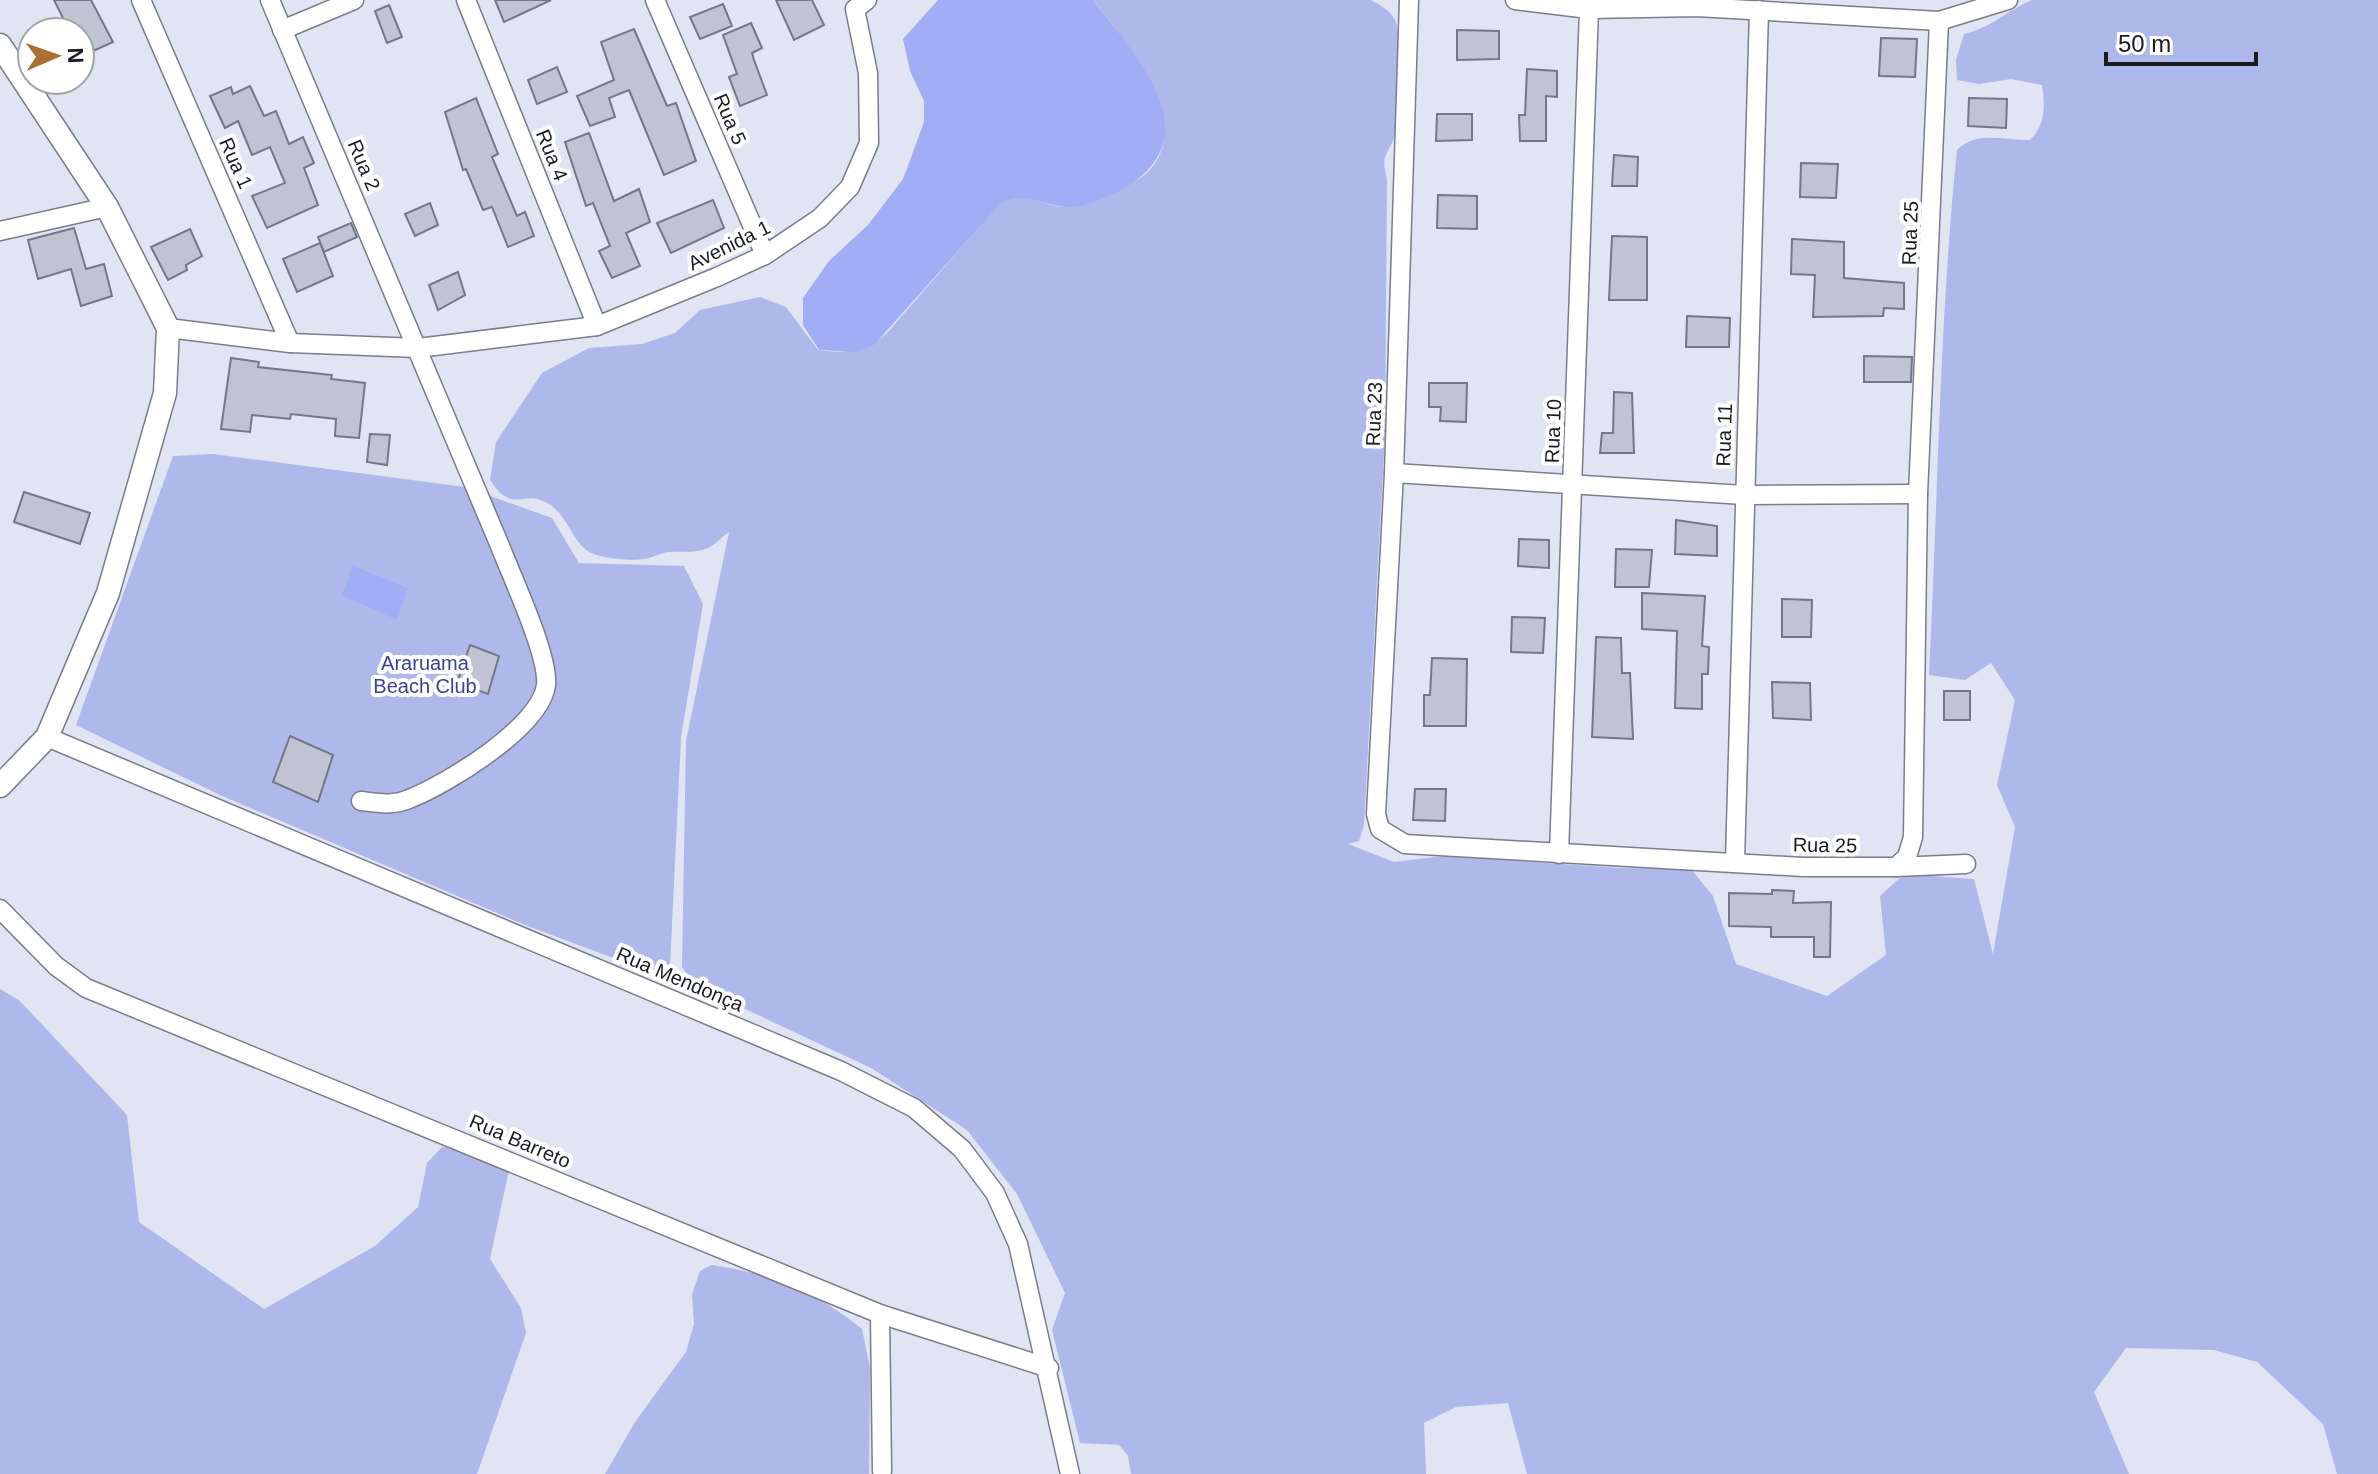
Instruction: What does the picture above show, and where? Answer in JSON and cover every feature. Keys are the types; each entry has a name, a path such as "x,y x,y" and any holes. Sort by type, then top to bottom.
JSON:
{"street":[{"name":"Rua 1","path":"141,0 290,343"},
{"name":"Rua 2","path":"270,0 418,348"},
{"path":"282,30 354,0"},
{"name":"Rua 4","path":"466,0 597,326"},
{"name":"Rua 5","path":"655,0 765,255"},
{"name":"Rua 23","path":"1380,829 1376,814 1394,473 1409,0"},
{"path":"1515,0 1589,9 1697,4 1759,10 1869,7 1939,21 2008,0"},
{"name":"Avenida 1","path":"168,328 290,343 418,348 597,326 765,255 820,218 850,187 869,143 868,73 858,3"},
{"name":"Rua 10","path":"1559,854 1589,9"},
{"name":"Rua 11","path":"1735,861 1759,10"},
{"name":"Rua 25","path":"1380,829 1405,844 1803,867 1896,867 1907,857 1913,837 1918,494 1939,21"},
{"path":"0,45 107,207 168,328 165,393 108,593 47,737 0,786"},
{"path":"0,231 107,207"},
{"path":"361,801 389,804 409,799 466,767 518,729 538,710 546,684 533,633 500,546 418,348"},
{"path":"1394,473 1744,495 1918,494"},
{"name":"Rua Mendonça","path":"47,737 841,1071 914,1108 962,1149 995,1193 1018,1244 1049,1368 1070,1474"},
{"path":"1896,867 1966,864"},
{"name":"Rua Barreto","path":"0,909 56,966 86,988 880,1314 1049,1368"},
{"path":"880,1314 882,1471"}],"green space":[{"path":"1093,0 1371,0 1388,11 1398,29 1400,97 1397,128 1384,160 1387,179 1385,432 1364,825 1359,841 1348,844 1394,862 1443,856 1621,868 1691,869 1713,896 1736,964 1827,996 1886,955 1880,896 1904,874 1974,879 1993,954 2015,827 1997,785 2015,700 1991,663 1965,680 1929,675 1943,347 1957,150 1982,138 2030,140 2042,121 2044,107 2042,85 2011,79 1979,84 1957,80 1956,60 1964,34 1984,27 2032,0 2378,0 2378,1474 2337,1474 2323,1424 2257,1362 2214,1350 2126,1348 2094,1392 2129,1474 1527,1474 1508,1403 1456,1407 1424,1423 1426,1474 1131,1474 1128,1456 1119,1445 1080,1443 1052,1330 1065,1293 1017,1194 967,1130 871,1068 696,986 682,967 686,741 729,532 700,551 668,552 638,560 605,557 585,549 559,513 547,503 538,499 506,497 490,480 496,442 542,373 589,348 642,344 675,333 700,310 760,297 786,307 818,350 838,352 863,348 887,333 1000,203 1019,196 1070,207 1143,176 1160,155 1164,130 1158,103 1129,47"},
{"name":"Araruama Beach Club","path":"213,454 465,487 552,518 579,563 684,566 703,604 681,737 670,966 648,971 525,925 222,796 76,725 173,456"},
{"path":"0,989 20,1001 127,1115 139,1222 264,1309 375,1246 418,1207 427,1163 442,1147 468,1149 509,1170 490,1259 521,1308 526,1333 477,1474 0,1474"},
{"path":"711,1265 753,1273 791,1286 827,1304 862,1329 870,1368 869,1474 605,1474 635,1422 686,1352 694,1324 692,1294 700,1271"}],"shaded area":[{"path":"938,0 1093,0 1126,42 1156,90 1164,114 1164,138 1155,161 1134,182 1101,199 1074,207 1025,198 1000,204 874,345 855,352 819,350 803,325 803,298 829,261 868,225 903,179 924,122 924,101 910,71 903,39"},
{"path":"353,566 408,588 397,620 342,595"}],"building":[{"path":"54,0 91,0 113,42 96,50 96,16 62,16"},
{"path":"495,0 551,0 504,22"},
{"path":"776,0 812,0 824,25 794,40"},
{"path":"723,4 732,26 700,39 690,17"},
{"path":"389,5 402,37 387,43 375,11"},
{"path":"751,23 762,48 752,53 767,95 740,106 729,77 737,74 723,35"},
{"path":"634,29 667,106 676,103 696,161 664,175 629,90 609,98 615,117 590,126 577,96 614,80 601,42"},
{"path":"1457,30 1499,31 1499,59 1457,60"},
{"path":"1881,38 1917,39 1915,77 1879,76"},
{"path":"557,67 567,92 537,104 528,80"},
{"path":"1527,69 1557,71 1557,97 1546,96 1546,141 1520,141 1519,115 1525,115"},
{"path":"250,86 264,116 276,111 289,144 303,137 314,163 304,168 318,205 267,228 252,196 285,183 270,147 252,155 238,121 225,128 210,96 231,87 233,94"},
{"path":"476,98 498,154 492,157 517,216 525,212 534,236 508,247 492,207 483,210 466,169 463,170 445,112"},
{"path":"1969,98 2007,99 2006,128 1968,126"},
{"path":"1437,114 1472,114 1472,140 1436,141"},
{"path":"589,133 614,201 639,189 650,222 626,233 640,266 612,278 599,251 610,246 593,203 586,206 565,142"},
{"path":"1614,155 1638,157 1637,186 1612,186"},
{"path":"1801,163 1838,164 1836,198 1800,197"},
{"path":"1438,195 1477,196 1477,229 1437,228"},
{"path":"713,200 724,228 671,253 657,223"},
{"path":"430,203 438,225 415,236 405,214"},
{"path":"351,223 357,237 324,252 318,237"},
{"path":"74,228 86,269 104,264 112,296 81,306 71,269 38,279 28,240"},
{"path":"190,229 202,256 186,265 187,270 168,280 151,247"},
{"path":"1612,236 1647,237 1647,300 1609,300"},
{"path":"1792,239 1844,242 1844,278 1904,283 1904,309 1884,308 1883,316 1813,317 1815,275 1791,274"},
{"path":"320,243 333,276 297,292 283,259"},
{"path":"458,272 465,295 438,310 429,285"},
{"path":"1687,316 1730,318 1729,347 1686,347"},
{"path":"1864,356 1912,357 1911,382 1864,382"},
{"path":"231,358 259,362 258,367 332,375 331,379 365,383 359,438 335,436 336,419 291,414 290,419 252,415 250,432 221,429"},
{"path":"1429,383 1467,383 1466,422 1440,421 1441,407 1429,407"},
{"path":"1614,392 1632,393 1634,453 1600,453 1602,433 1613,433"},
{"path":"370,434 390,435 387,465 367,462"},
{"path":"24,492 90,513 80,544 14,522"},
{"path":"1676,520 1717,526 1717,556 1675,554"},
{"path":"1519,539 1549,540 1549,568 1518,566"},
{"path":"1616,549 1652,550 1649,587 1615,587"},
{"path":"1642,593 1705,596 1702,646 1709,647 1708,674 1702,674 1702,709 1675,708 1677,631 1642,629"},
{"path":"1782,599 1812,600 1811,637 1782,637"},
{"path":"1512,617 1545,618 1543,653 1511,652"},
{"path":"1596,637 1621,638 1622,673 1630,673 1633,739 1592,737"},
{"path":"470,645 499,656 488,694 457,683"},
{"path":"1432,658 1467,659 1466,726 1424,726 1424,695 1430,695"},
{"path":"1772,682 1810,683 1811,720 1773,718"},
{"path":"1944,691 1970,691 1970,720 1944,720"},
{"path":"290,736 333,755 318,802 273,782"},
{"path":"1415,789 1446,789 1445,821 1413,820"},
{"path":"1772,890 1794,891 1793,903 1831,902 1830,957 1814,957 1814,937 1771,937 1771,927 1729,926 1729,893 1772,894"}]}
